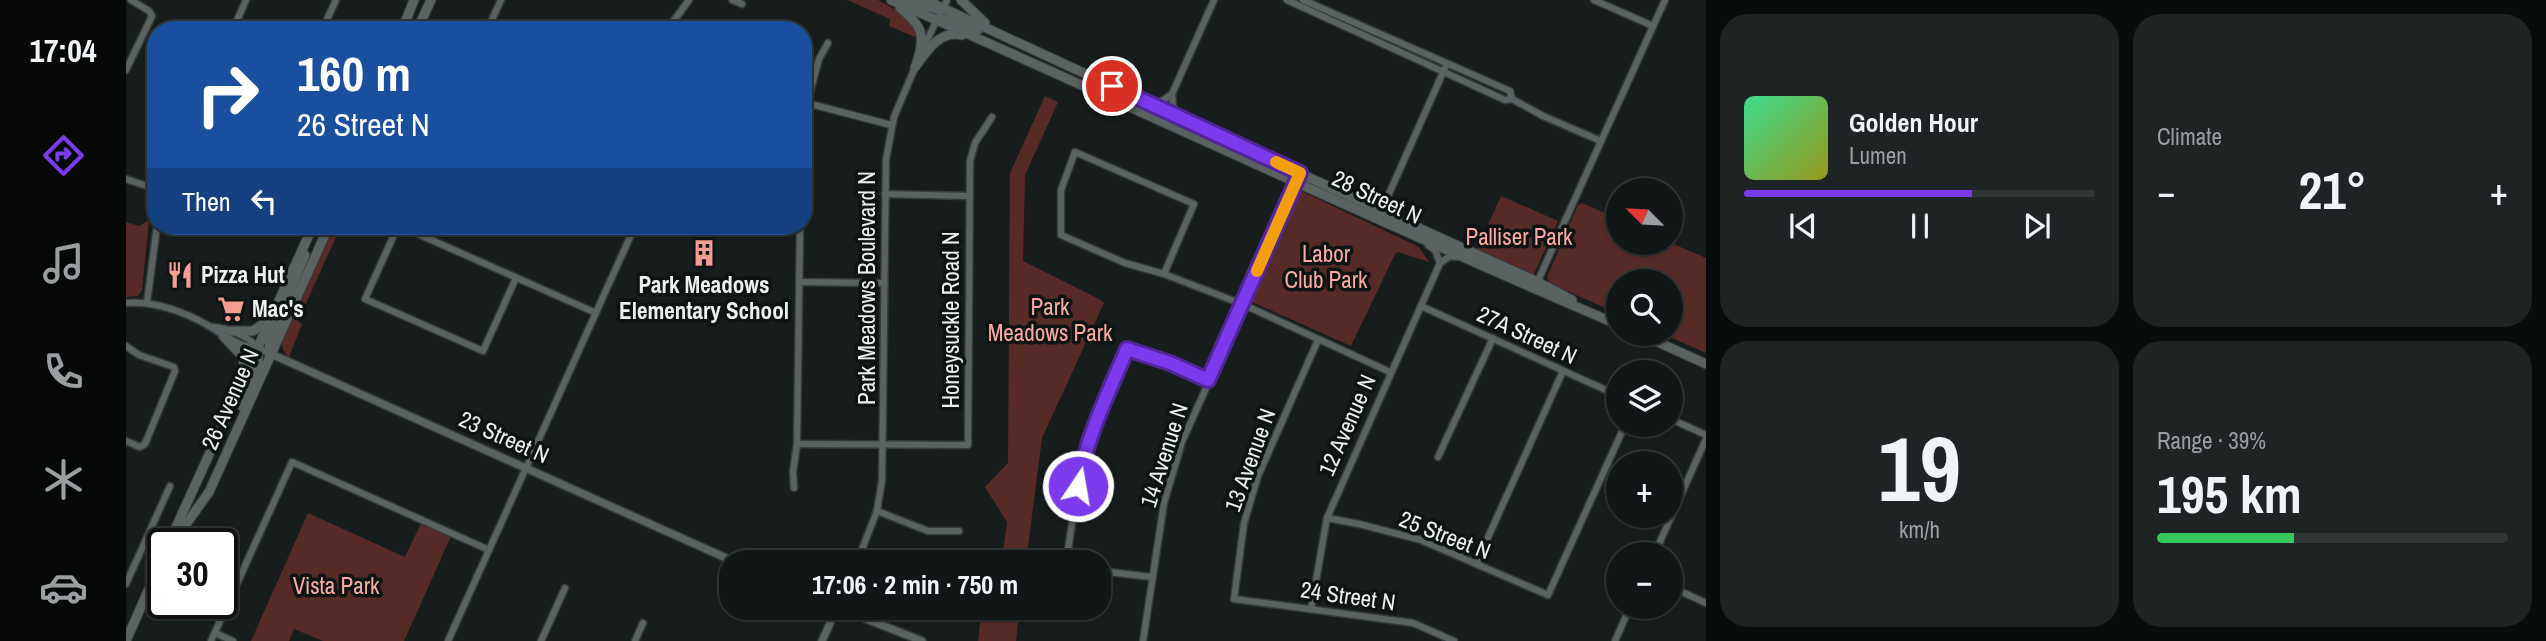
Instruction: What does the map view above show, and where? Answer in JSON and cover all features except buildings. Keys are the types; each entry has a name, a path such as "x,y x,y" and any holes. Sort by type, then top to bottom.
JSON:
{"main road":[{"path":"405,21 414,0"},
{"path":"421,21 431,0"},
{"path":"891,0 921,31 920,51 915,67"},
{"name":"28 Street N","path":"891,0 1370,206 1606,318"},
{"path":"907,0 924,7 945,4"},
{"name":"28 Street N","path":"925,0 945,4 1421,239 1536,286"},
{"path":"961,0 975,16 998,32"},
{"path":"936,20 947,19 1028,50 1049,55"},
{"path":"915,67 936,41 945,36 954,33 982,41"},
{"name":"26 Avenue N","path":"182,528 209,492 325,235"},
{"path":"271,354 269,342 300,272 309,236"},
{"name":"26 Avenue N","path":"177,528 309,236"},
{"path":"244,376 243,357 227,334 253,331 271,318"},
{"path":"1666,346 1706,364"},
{"path":"229,447 233,428 258,364 258,348"},
{"path":"126,641 147,593"}],"street":[{"path":"131,0 149,12 152,16 150,21"},
{"path":"237,21 246,0"},
{"path":"326,21 336,0"},
{"path":"491,21 500,0"},
{"path":"674,21 689,0"},
{"path":"732,0 742,4"},
{"path":"1174,117 1172,94 1214,0"},
{"path":"1287,0 1601,141"},
{"path":"1594,0 1653,26"},
{"path":"1536,286 1665,0"},
{"path":"1305,10 1307,1 1510,91 1512,99"},
{"name":"Park Meadows Boulevard N","path":"862,550 877,511 881,489 884,443 885,194 891,125 945,4"},
{"path":"126,71 147,27"},
{"path":"812,79 818,59 828,43"},
{"path":"1392,216 1388,197 1448,64"},
{"path":"1154,107 1172,94"},
{"path":"812,105 891,125"},
{"name":"Honeysuckle Road N","path":"884,443 968,445 969,196 972,152 992,117"},
{"path":"1164,274 1194,204 1075,152 1061,190 1061,235 1124,262 1164,274 1242,304 1390,372"},
{"name":"14 Avenue N","path":"1143,641 1169,483 1182,442 1299,177"},
{"path":"126,179 147,186"},
{"path":"885,194 969,196"},
{"path":"1370,206 1388,197"},
{"path":"148,303 156,235"},
{"path":"395,235 365,299 483,352 516,278"},
{"path":"419,235 596,313"},
{"path":"448,641 631,235"},
{"path":"794,488 800,235"},
{"path":"1421,239 1435,250 1440,263 1450,256 1465,258"},
{"name":"12 Avenue N","path":"1311,609 1327,518 1440,263"},
{"path":"800,282 884,283"},
{"name":"23 Street N","path":"126,303 168,307 250,347 258,348 719,555"},
{"name":"27A Street N","path":"1421,306 1606,390"},
{"path":"1438,457 1493,338"},
{"name":"13 Avenue N","path":"1234,599 1244,523 1254,488 1318,340"},
{"path":"126,346 139,355 174,367 175,371 145,444 140,447 126,441"},
{"path":"1068,550 1082,460 1127,349 1170,363 1208,380"},
{"path":"1476,564 1563,371"},
{"path":"1660,542 1706,437 1683,425"},
{"name":"25 Street N","path":"1327,518 1421,540 1548,596 1620,437"},
{"path":"797,444 884,443"},
{"path":"211,641 292,462 489,550"},
{"path":"126,584 170,486"},
{"path":"877,511 928,531 960,531"},
{"path":"1111,572 1152,577"},
{"path":"541,641 565,588"},
{"path":"1683,592 1706,603"},
{"name":"24 Street N","path":"1234,599 1413,623 1454,641"},
{"path":"1615,641 1625,619"},
{"path":"822,641 831,620"},
{"path":"870,620 922,641"},
{"path":"635,641 643,623"},
{"path":"215,633 233,641"}],"green space":[{"path":"847,0 878,0 913,23 917,38 889,26 890,19"},
{"name":"Park Meadows Park","path":"1045,96 1058,102 1025,175 1023,261 1104,303 1042,438 1028,550 1003,550 1007,522 985,487 1008,463 1010,173"},
{"name":"Labor Club Park","path":"1299,190 1419,247 1429,262 1398,252 1395,254 1351,346 1250,301"},
{"name":"Palliser Park","path":"1501,196 1558,221 1534,274 1530,275 1476,251"},
{"name":"Palliser Park","path":"1582,203 1606,213 1606,256 1684,256 1684,249 1706,258 1706,353 1683,343 1683,269 1606,269 1606,308 1549,283 1547,277 1578,205"},
{"path":"147,221 142,290 138,296 126,297 126,222 139,226"},
{"path":"327,235 337,235 298,321 302,324 289,357 283,350 283,336"},
{"name":"Vista Park","path":"308,513 405,557 422,521 452,534 404,641 323,641 294,629 289,641 251,641"},
{"path":"980,620 1018,620 1016,641 978,641"}],"slow traffic":[{"path":"1257,271 1300,173 1276,162"}],"place":[{"name":"Park Meadows Elementary School","path":"704,253"},
{"name":"Pizza Hut","path":"180,275"},
{"name":"Mac's","path":"231,309"}],"route":[{"path":"1078,486 1082,460 1127,349 1170,363 1208,380 1300,173 1112,86"}]}
